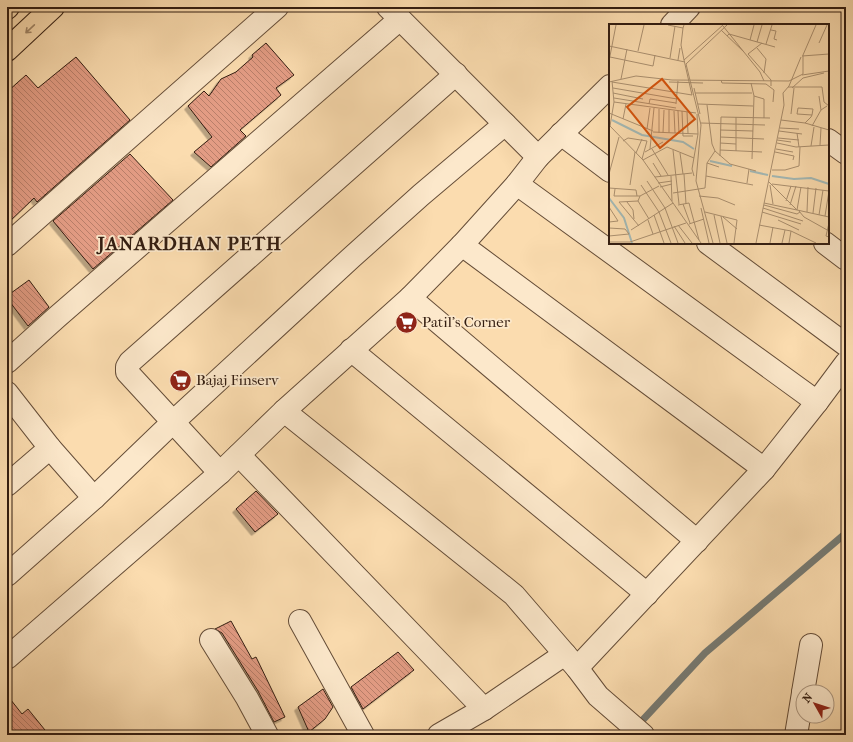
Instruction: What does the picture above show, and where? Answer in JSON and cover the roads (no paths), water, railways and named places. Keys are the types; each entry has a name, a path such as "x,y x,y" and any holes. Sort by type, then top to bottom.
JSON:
{"main road":[{"path":"7,50 53,7"}],"street":[{"path":"7,245 277,7"},
{"path":"673,24 689,7"},
{"path":"7,362 394,13 538,157"},
{"path":"220,473 127,372 127,367 130,362 456,74"},
{"path":"7,658 220,473 284,411 410,298 462,245 517,184 538,157 609,87"},
{"path":"7,575 94,498 421,194 505,124"},
{"path":"561,134 609,169"},
{"path":"829,141 846,153"},
{"path":"517,184 817,402"},
{"path":"709,244 846,345"},
{"path":"826,244 846,258"},
{"path":"462,245 764,469"},
{"path":"410,298 697,541"},
{"path":"351,350 647,594"},
{"path":"439,735 571,661 647,594 764,469 846,363"},
{"path":"7,393 50,448 94,498"},
{"path":"284,411 514,594 571,661 598,696 642,735"},
{"path":"7,485 50,448"},
{"path":"239,455 484,709"},
{"path":"300,621 363,735"},
{"path":"211,640 247,698 267,735"},
{"path":"804,684 811,645"},
{"path":"796,735 798,724"}],"waterway":[{"path":"625,735 639,724 705,653 846,533"}],"place":[{"name":"Patil's Corner","path":"407,322"},
{"name":"Bajaj Finserv","path":"181,380"}],"district":[{"name":"JANARDHAN PETH","path":"190,244"}]}
